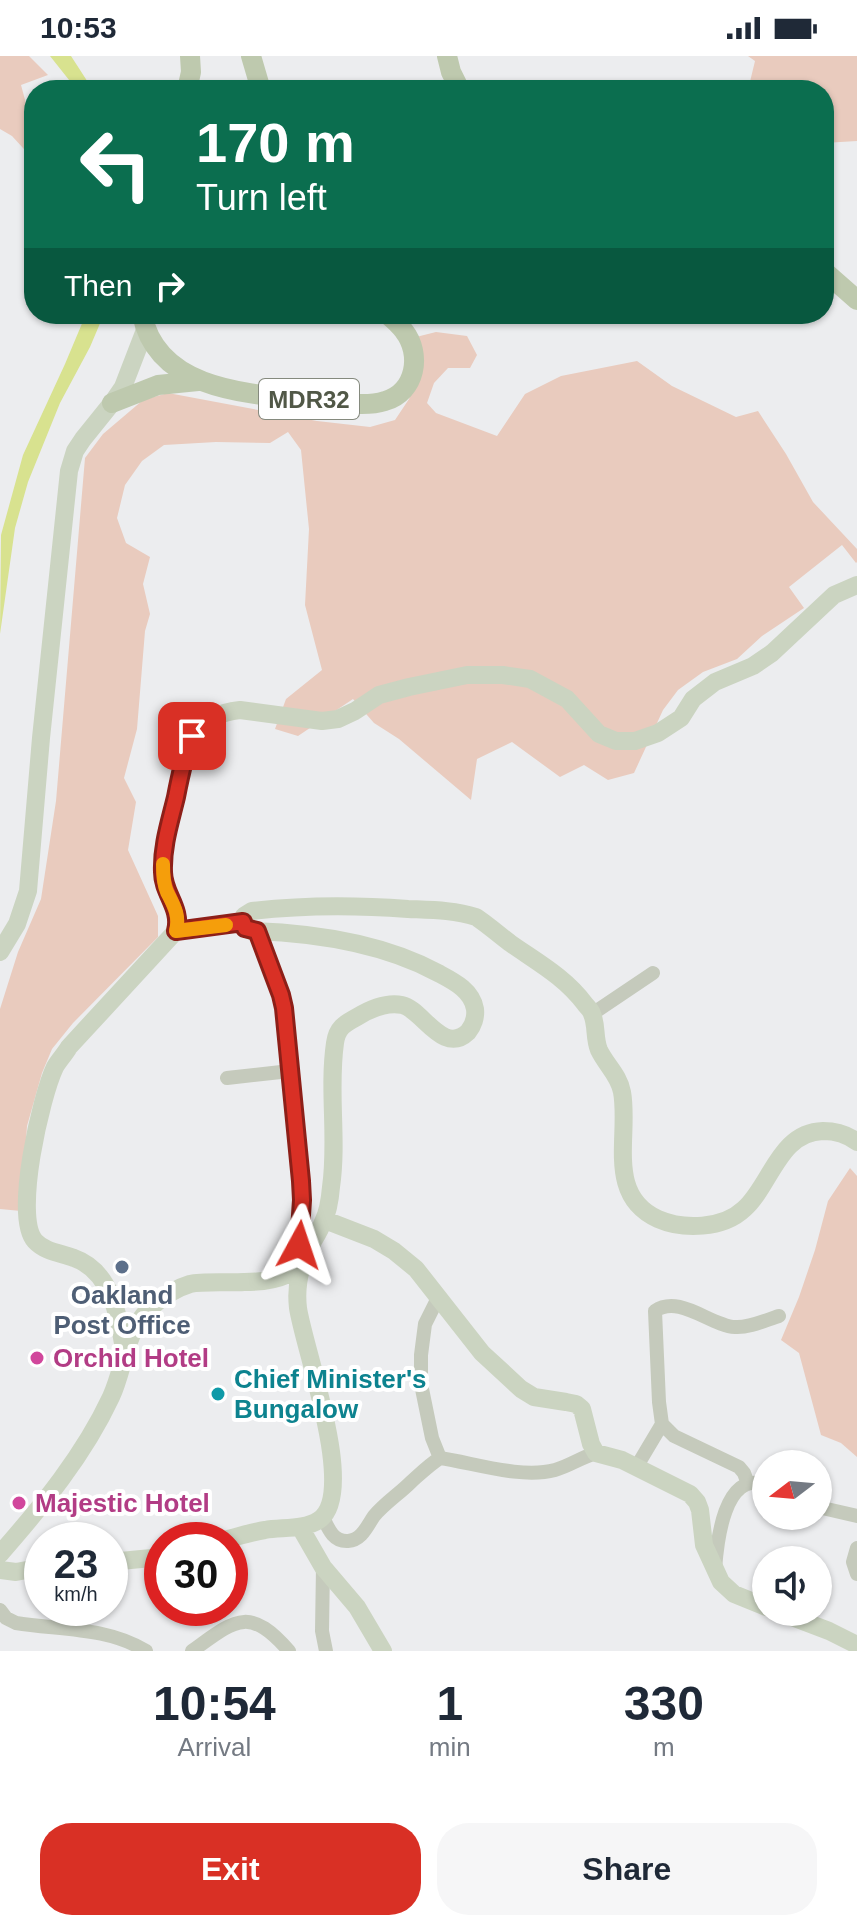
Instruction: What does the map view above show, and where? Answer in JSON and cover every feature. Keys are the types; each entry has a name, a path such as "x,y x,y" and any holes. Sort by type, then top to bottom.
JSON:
{"main road":[{"path":"189,80 190,56"},
{"path":"251,56 258,80"},
{"path":"447,56 455,80"},
{"path":"834,280 857,300"},
{"name":"MDR32","path":"145,324 153,345 164,358 198,381 224,389 369,404 393,398 408,383 413,372 412,344 398,324"},
{"path":"112,403 158,385 198,381"}],"street":[{"path":"0,952 17,924 28,891 69,471 75,451 112,403 130,372 143,324"},
{"path":"124,1353 113,1298 94,1270 78,1259 45,1249 34,1240 27,1220 28,1175 55,1067 69,1047 176,931 176,910 163,882 163,855 192,736 210,718 230,711 322,721 338,719 379,695 409,687 467,675 503,675 530,679 567,699 599,734 616,741 635,741 658,733 681,718 693,699 715,682 753,666 772,653 834,595 857,585"},
{"path":"248,1534 315,1523 330,1507 333,1488 331,1443 298,1305 302,1200 281,995 244,916 252,911 357,905 467,914 486,923 563,979 592,1014 599,1049 622,1091 626,1185 647,1213 660,1220 698,1226 728,1220 744,1210 758,1193 783,1153 798,1138 811,1132 826,1131 857,1142"},
{"path":"0,1554 59,1483 88,1437 111,1397 135,1327 149,1309 170,1293 191,1284 267,1281 284,1276 299,1264 325,1220 333,1175 331,1086 334,1046 339,1028 368,1011 399,1004 411,1008 444,1037 458,1037 468,1032 475,1019 475,1007 457,983 421,964 380,949 250,927 176,931"},
{"path":"592,1014 653,973"},
{"path":"227,1078 290,1071"},
{"path":"325,1220 374,1239 416,1269 482,1353 521,1389 534,1397 576,1404 582,1409 596,1453"},
{"path":"438,1298 425,1324 421,1384 432,1438 440,1458"},
{"path":"637,1466 662,1424 657,1309 685,1308 731,1327 779,1316"},
{"path":"662,1424 674,1436 739,1467 748,1484"},
{"path":"323,1517 330,1533 339,1540 353,1540 361,1535 395,1495 440,1458 506,1470 544,1472 557,1470 596,1453 637,1466 690,1494 697,1502 704,1545 721,1582 734,1594 752,1601"},
{"path":"715,1570 723,1516 738,1490 752,1483"},
{"path":"832,1510 857,1516"},
{"path":"300,1527 323,1567 357,1607 383,1651"},
{"path":"857,1548 853,1562 857,1574"},
{"path":"323,1567 322,1631 326,1651"},
{"path":"0,1570 24,1570"},
{"path":"0,1610 6,1618 16,1623 111,1636 129,1640 146,1651"},
{"path":"192,1651 241,1621 250,1621 268,1629 289,1651"},
{"path":"816,1626 857,1645"}],"shaded area":[{"path":"0,56 29,56 48,75 24,80 21,85 24,96 24,149 0,129"},
{"path":"50,56 71,56 87,80 69,80"},
{"path":"748,56 857,56 857,141 834,142 834,80 750,80 755,61"},
{"path":"82,324 100,324 60,403 28,482 15,528 0,634 1,535 23,455"},
{"path":"436,332 467,336 477,355 470,368 448,368 434,383 427,403 436,413 497,436 525,394 561,376 637,361 672,386 736,417 758,411 813,502 857,549 857,562 842,545 789,587 804,608 762,636 737,659 703,672 678,690 663,710 634,773 608,780 584,765 560,777 512,742 477,759 471,800 399,739 374,723 353,699 298,736 275,729 286,699 322,670 305,605 309,529 301,450 288,432 270,443 164,445 142,461 125,485 117,518 126,543 150,557 143,584 150,614 145,631 137,729 124,778 136,802 128,850 158,916 158,937 73,1023 52,1049 27,1126 21,1211 0,1209 0,1009 18,952 41,899 56,801 85,458 103,434 143,400 168,393 317,421 370,427 395,420 409,399 418,376 416,337"},
{"path":"850,1168 857,1176 857,1457 841,1443 821,1435 799,1353 781,1340 815,1250 828,1201"}],"slow traffic":[{"path":"163,864 163,882 176,910 176,931 226,925"}],"place":[{"name":"Oakland Post Office","path":"122,1267"},
{"name":"Orchid Hotel","path":"37,1358"},
{"name":"Chief Minister's Bungalow","path":"218,1394"},
{"name":"Majestic Hotel","path":"19,1503"}],"route":[{"path":"192,736 166,838 163,882 176,910 176,931 243,922 245,928 257,931 281,995 301,1181 299,1245"}]}
